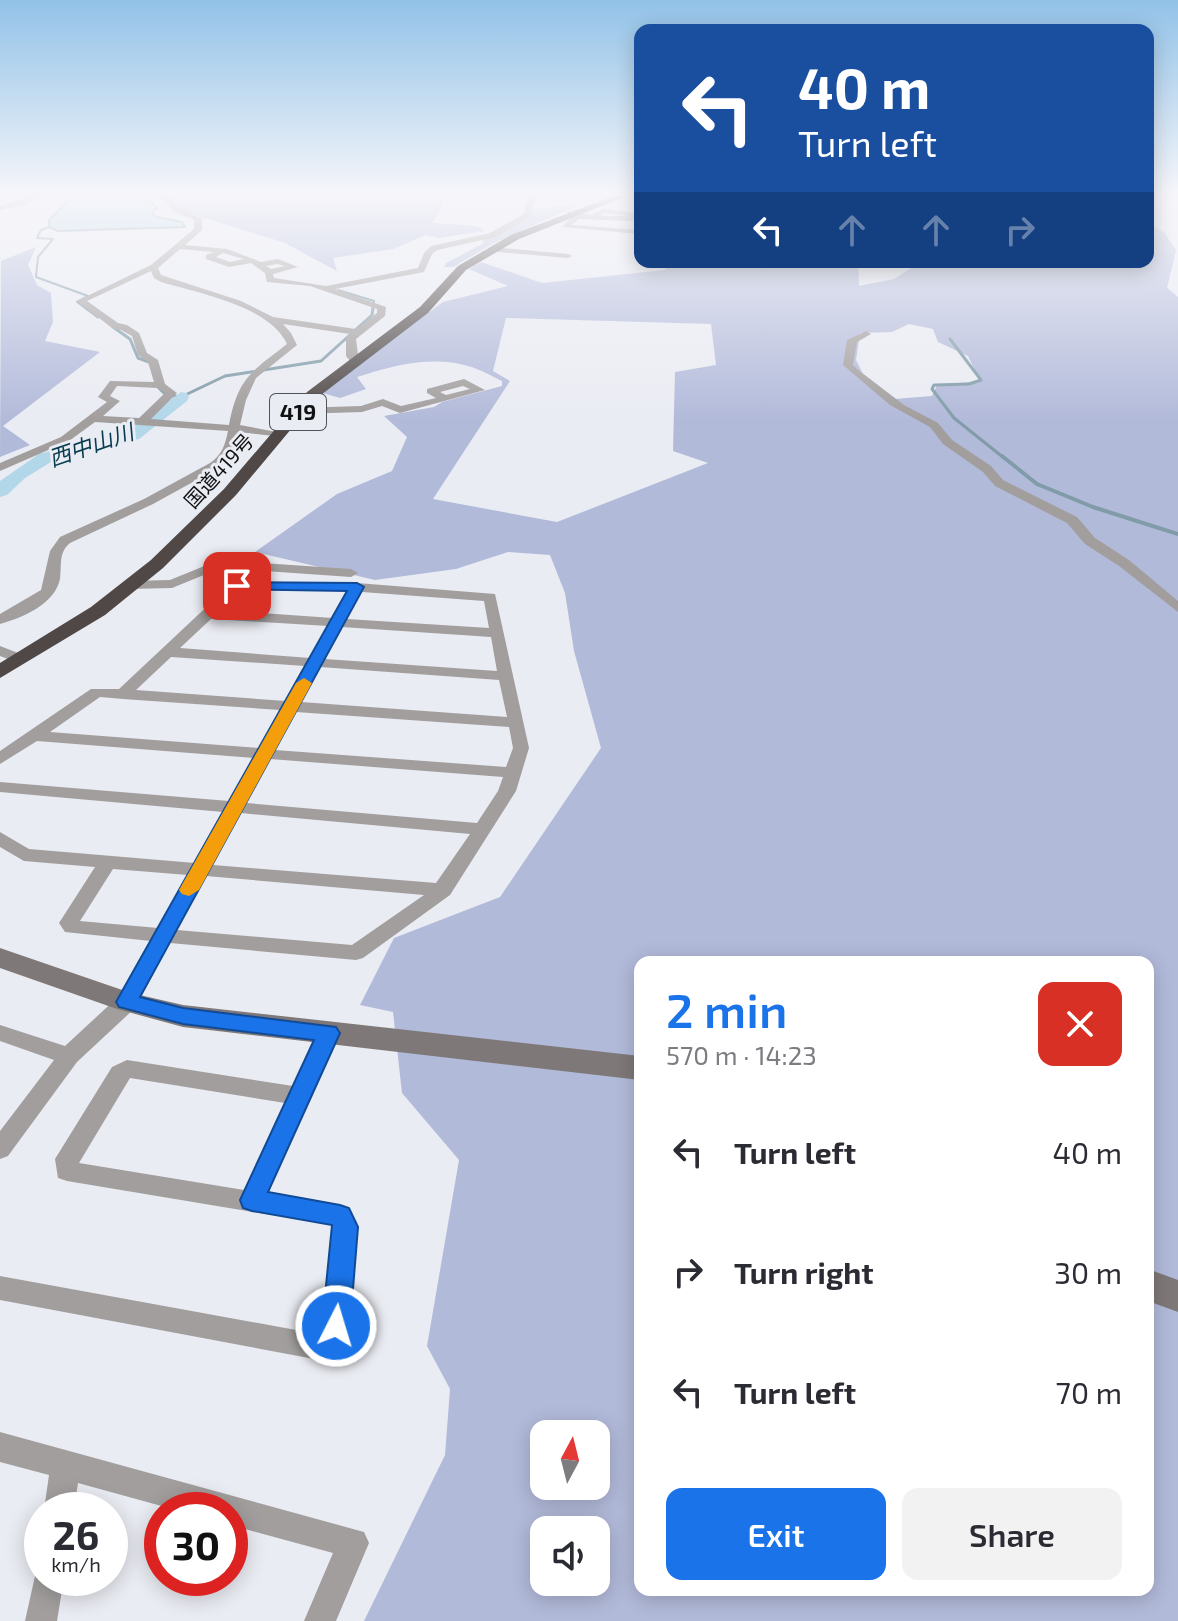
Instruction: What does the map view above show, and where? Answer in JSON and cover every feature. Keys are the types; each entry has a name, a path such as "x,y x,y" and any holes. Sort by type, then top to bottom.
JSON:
{"highway":[{"name":"国道419号","path":"0,672 98,611 157,564 208,514 312,395 417,316 460,271"}],"street":[{"path":"146,271 81,301 115,326 124,327 136,335 143,355 153,360 160,385"},
{"path":"0,620 40,598 50,588 58,545 152,501 223,459 234,429 236,408 251,377 292,345 290,336 254,309 164,280 155,271"},
{"path":"265,271 270,276"},
{"path":"270,276 284,271"},
{"path":"325,288 418,271"},
{"path":"270,276 268,286 279,288 306,283 381,307 382,314 356,332 349,346 355,360"},
{"path":"267,318 356,332"},
{"path":"866,334 852,340 848,365 853,371 900,407 929,422 945,435 947,442 987,469 999,483 1072,520 1090,541 1124,563 1178,608"},
{"path":"0,467 65,439 115,401 103,397 114,383 160,385 172,393 147,422"},
{"path":"298,411 362,409 383,402 400,410 445,399"},
{"path":"91,418 278,435"},
{"path":"108,862 69,923 72,927 356,953 443,890 507,791 521,748 490,597 219,564 172,584 129,585"},
{"path":"123,694 237,586 354,580"},
{"path":"4,1136 69,1056 127,1002 337,623 354,580"},
{"path":"207,614 497,633"},
{"path":"0,651 21,659"},
{"path":"167,652 506,676"},
{"path":"0,759 97,692 516,723"},
{"path":"34,736 513,773"},
{"path":"0,787 483,829"},
{"path":"2,842 24,855 443,890"},
{"path":"0,958 127,1002 183,1016 634,1067"},
{"path":"0,1033 69,1056"},
{"path":"252,1200 329,1033"},
{"path":"0,1288 325,1348 336,1326 345,1227 340,1216 67,1171 67,1159 120,1073 127,1069 300,1096"},
{"path":"1154,1287 1178,1296"},
{"path":"0,1447 353,1543 320,1621"},
{"path":"62,1492 66,1464"},
{"path":"41,1621 45,1596"}],"shaded area":[{"path":"1,271 31,271 37,285 51,293 53,322 45,341 100,352 3,426 30,445 0,457"},
{"path":"473,271 506,271 542,283 659,271 858,271 859,286 894,279 907,271 1171,271 1167,288 1178,297 1178,1621 364,1621 445,1455 450,1389 427,1346 459,1160 402,1093 393,1012 360,1005 394,938 500,897 601,748 574,651 565,593 550,555 508,552 456,569 375,580 255,552 337,494 392,471 407,437 384,416 434,407 442,402 502,386 502,381 468,366 426,362 357,377 366,389 340,398 319,392 443,302 508,286","holes":["506,318 711,324 716,365 675,372 673,451 708,463 557,522 433,499 510,381 493,371","909,324 933,329 938,342 968,356 980,381 937,385 932,396 894,399 865,378 856,360 860,333 892,332"]}],"waterway":[{"path":"37,271 36,277 88,296 77,302 88,310"},
{"path":"338,290 374,301 373,310"},
{"path":"86,308 98,317"},
{"path":"155,384 166,395 181,397 225,376 321,361 372,315 373,308"},
{"path":"113,327 130,339 138,358 149,362"},
{"path":"950,339 981,380 969,384 934,385 932,389 954,418 1004,458"},
{"name":"西中山川","path":"0,491 18,474 45,458 133,435 181,397"},
{"path":"1002,456 1037,484 1093,507 1178,534"}],"slow traffic":[{"path":"189,890 304,683"}],"route":[{"path":"237,586 357,587 127,1002 183,1016 329,1033 252,1200 340,1216 345,1227 336,1326"}]}
